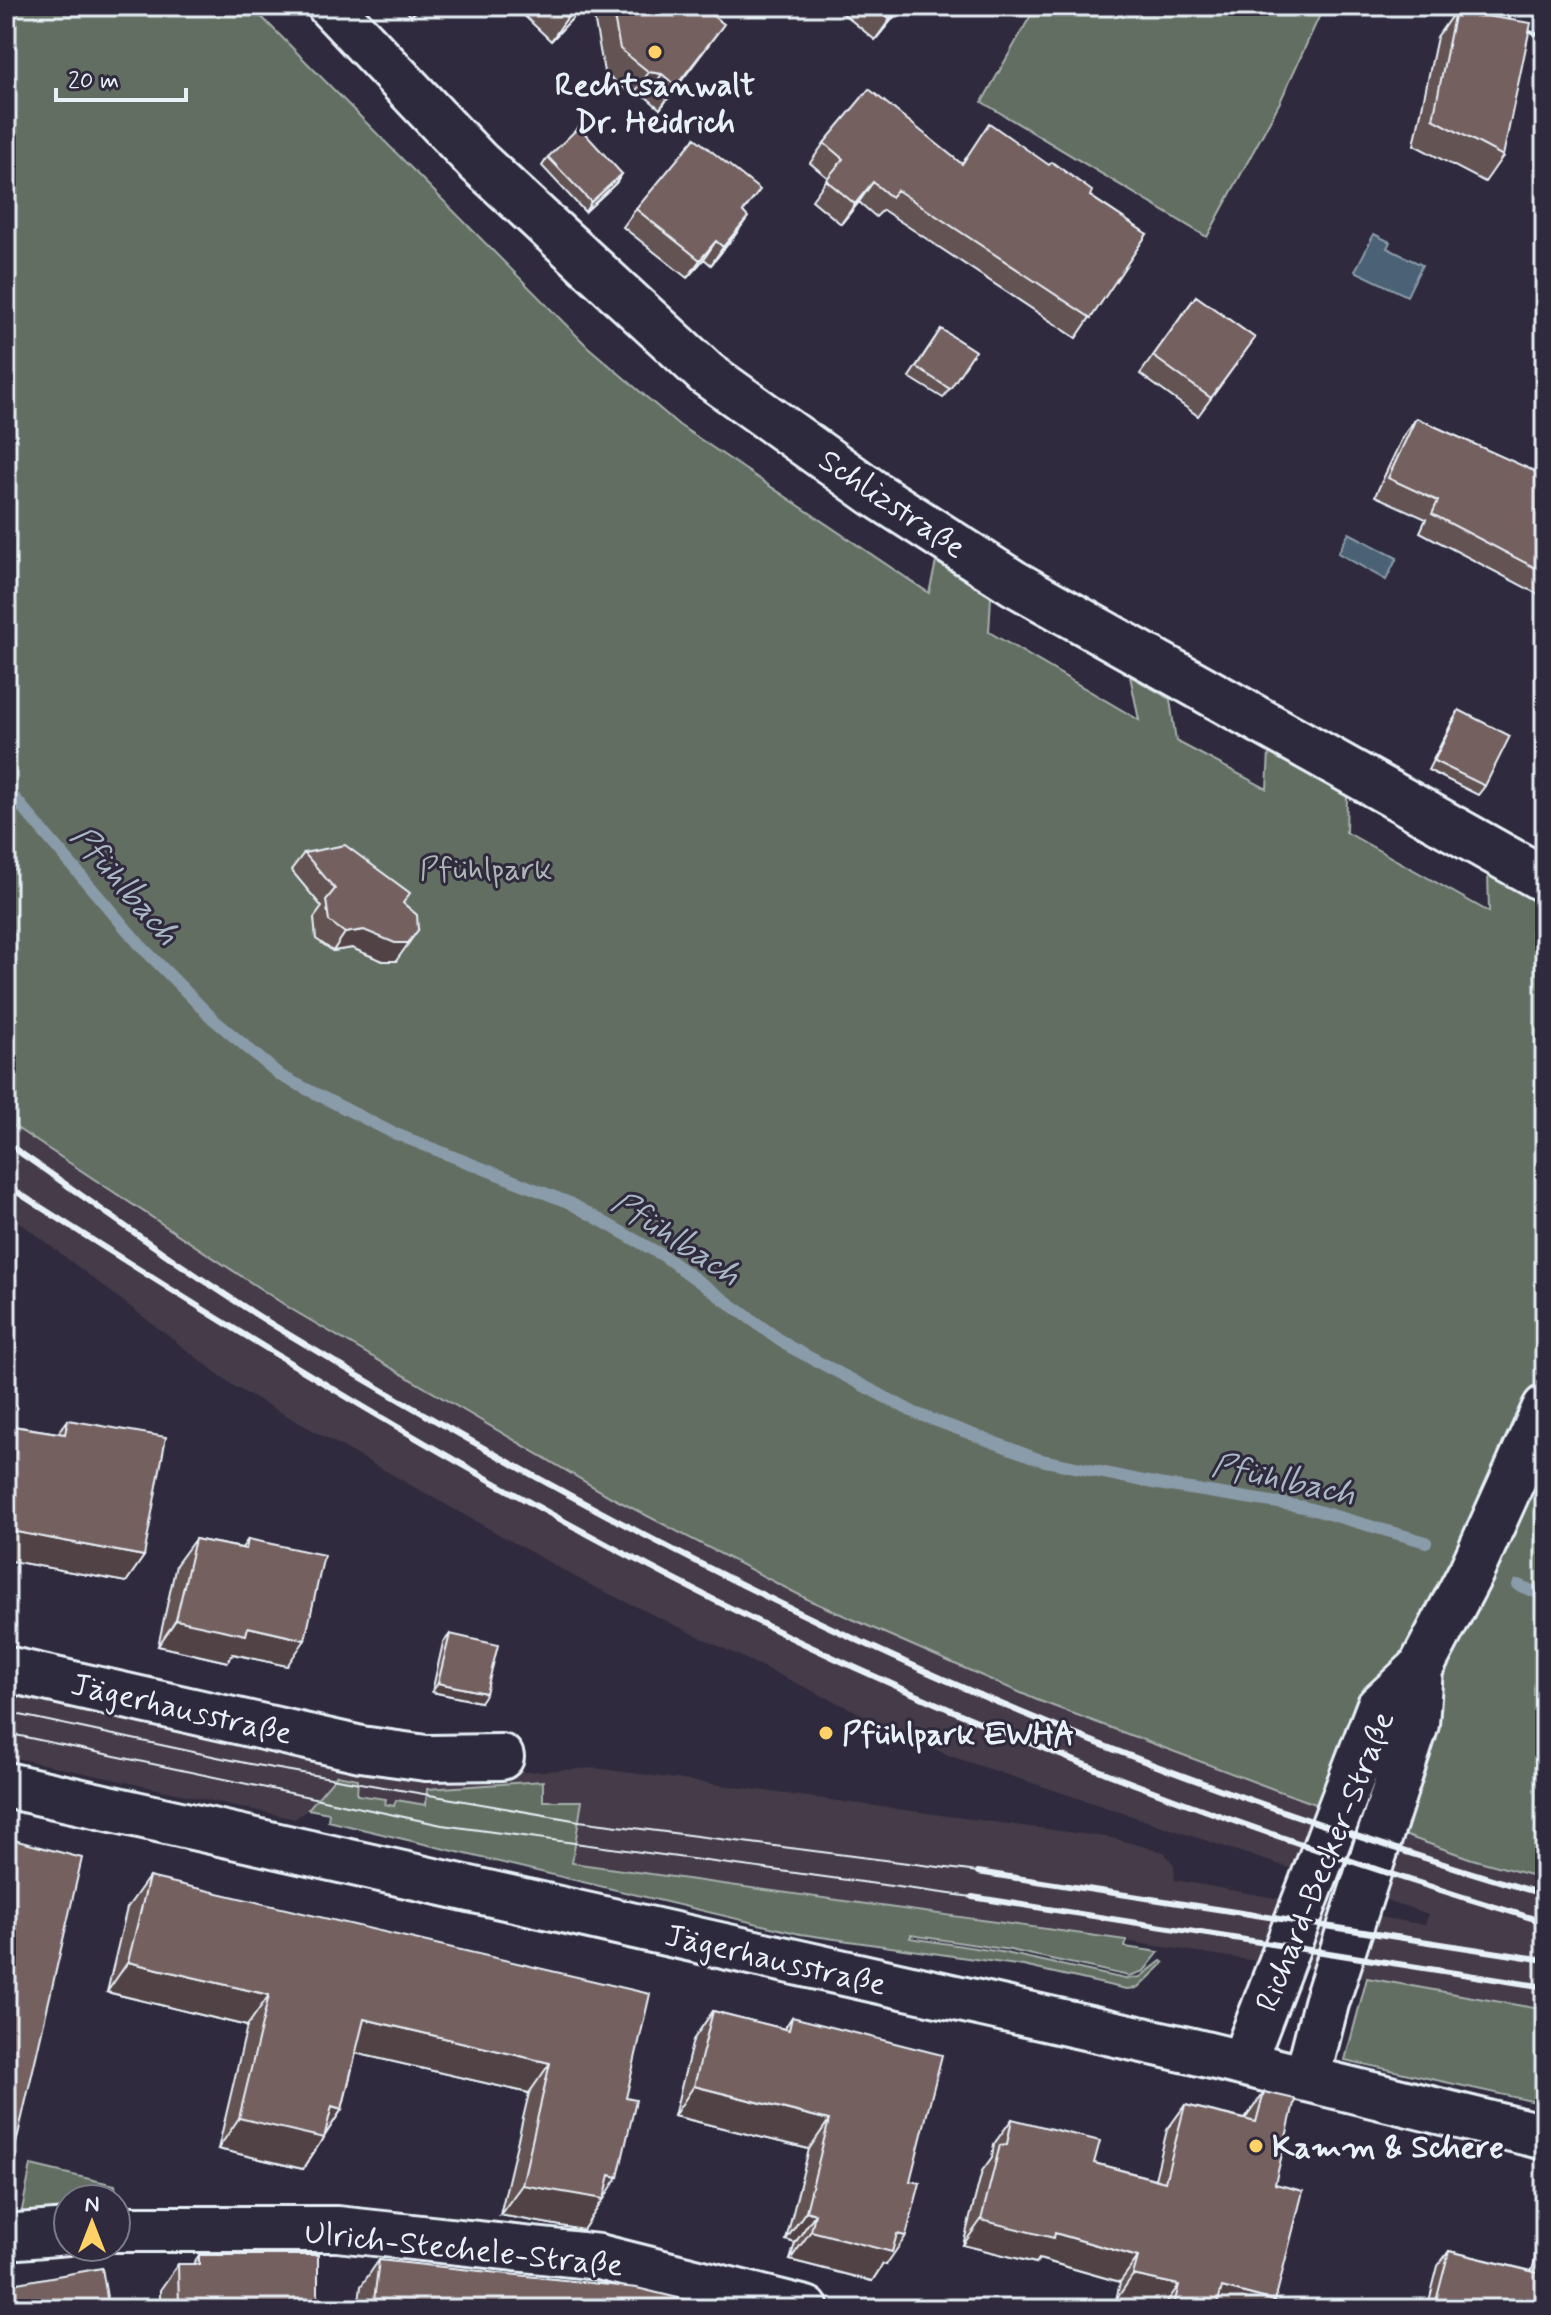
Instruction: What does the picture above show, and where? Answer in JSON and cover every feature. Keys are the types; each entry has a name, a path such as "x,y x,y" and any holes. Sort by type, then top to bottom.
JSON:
{"street":[{"name":"Schlizstraße","path":"330,6 477,161 566,247 707,374 875,494 1014,583 1545,880"},
{"path":"1529,6 1545,12"},
{"name":"Richard-Becker-Straße","path":"1243,2063 1379,1707 1420,1669 1471,1572 1545,1408"},
{"name":"Jägerhausstraße","path":"6,1669 361,1749 426,1758 501,1757"},
{"name":"Richard-Becker-Straße","path":"1307,2078 1326,2003 1416,1724 1420,1669"},
{"name":"Jägerhausstraße","path":"6,1785 1243,2063 1545,2137"},
{"name":"Ulrich-Stechele-Straße","path":"132,2229 337,2229 599,2257 806,2309"},
{"path":"6,2237 52,2233"}],"shaded area":[{"path":"6,1121 291,1309 611,1497 811,1601 1037,1700 1276,1790 1472,1859 1545,1879 1545,2010 1367,1978 967,1917 571,1863 308,1809 295,1819 6,1756 6,1685 506,1773 595,1768 1112,1838 1164,1852 1174,1865 1175,1880 1425,1925 1428,1914 947,1755 586,1583 235,1387 6,1212"}],"green space":[{"name":"Pfühlpark","path":"6,6 251,6 588,347 679,425 929,593 936,562 991,597 989,632 1139,720 1130,676 1170,699 1176,741 1267,789 1269,752 1347,796 1346,832 1489,912 1488,872 1536,899 1531,935 1545,943 1545,1879 1472,1859 1276,1790 1037,1700 811,1601 611,1497 291,1309 6,1121"},
{"path":"1036,6 1324,6 1280,102 1207,237 982,102"},
{"path":"337,1775 358,1779 357,1795 386,1799 385,1804 394,1806 396,1800 426,1805 427,1789 543,1781 543,1801 582,1801 572,1863 1126,1940 1125,1947 1159,1952 1144,1971 1129,1976 1010,1950 911,1935 910,1938 1001,1952 1125,1979 1140,1977 1161,1961 1164,1963 1138,1988 1126,1989 1023,1966 800,1934 328,1821 329,1813 308,1809"},
{"path":"1367,1978 1545,2010 1545,2104 1345,2060"},
{"path":"31,2165 107,2183 52,2183 52,2225 18,2230"}],"water":[{"path":"1374,234 1390,242 1387,248 1422,265 1407,296 1355,271"},
{"path":"1349,533 1397,558 1386,580 1338,553"}],"building":[{"path":"555,6 578,6 567,18"},
{"path":"612,6 699,6 724,24 676,86 662,74 649,72 620,49"},
{"path":"874,6 901,6 890,19"},
{"path":"1455,11 1531,23 1503,156 1433,119"},
{"path":"869,89 962,164 989,123 1049,165 1052,162 1092,191 1090,196 1147,234 1091,318 897,190 891,197 873,182 855,204 826,180 843,159 824,143"},
{"path":"579,127 622,174 591,202 548,157"},
{"path":"695,138 760,190 743,212 748,217 723,247 716,241 700,260 636,209"},
{"path":"1196,296 1255,338 1211,398 1153,356"},
{"path":"941,329 975,351 950,389 916,367"},
{"path":"1416,418 1545,476 1545,573 1432,514 1438,501 1388,478"},
{"path":"1459,710 1510,736 1485,786 1434,761"},
{"path":"345,845 410,893 403,903 417,915 418,930 408,943 395,943 364,930 345,933 329,921 326,900 335,889 304,853"},
{"path":"68,1420 166,1437 144,1556 6,1530 6,1425 65,1434"},
{"path":"195,1539 246,1549 248,1539 324,1555 305,1640 248,1627 246,1635 176,1620"},
{"path":"450,1634 498,1645 486,1693 438,1683"},
{"path":"6,1838 82,1858 11,2165 6,2164"},
{"path":"149,1877 650,1994 626,2098 636,2100 618,2177 610,2175 604,2199 522,2185 550,2063 364,2019 342,2109 332,2106 324,2138 239,2118 269,1995 128,1962"},
{"path":"713,2011 789,2030 792,2017 942,2055 910,2181 920,2183 906,2236 897,2234 892,2252 811,2231 815,2214 806,2211 829,2120 694,2086"},
{"path":"1264,2092 1295,2099 1275,2184 1303,2191 1275,2301 1222,2287 1216,2309 1173,2309 1179,2285 1133,2275 1138,2257 1055,2233 1054,2238 981,2220 1000,2145 1007,2144 1012,2119 1100,2141 1094,2163 1165,2182 1185,2105 1256,2122"},
{"path":"1545,2245 1545,2309 1434,2309 1449,2251 1538,2273"},
{"path":"199,2255 318,2255 318,2309 179,2309 178,2264 199,2264"},
{"path":"379,2260 637,2288 723,2309 373,2309"},
{"path":"102,2268 109,2309 6,2309 6,2285"}],"waterway":[{"name":"Pfühlbach","path":"6,788 140,945 213,1019 281,1076 391,1132 570,1203 662,1255 790,1347 915,1413 1041,1460 1158,1484 1304,1507 1426,1542"},
{"name":"Pfühlbach","path":"1518,1585 1545,1596"}],"tram line":[{"path":"6,1712 250,1764 579,1821 978,1872"},
{"path":"6,1733 442,1825 972,1897"}],"railway":[{"path":"6,1143 278,1328 460,1435 741,1584 933,1674 1093,1742 1285,1812 1545,1895"},
{"path":"6,1185 394,1425 593,1537 796,1640 979,1722 1165,1796 1354,1862 1545,1922"},
{"path":"978,1872 1545,1960"},
{"path":"972,1897 1545,1987"}],"place":[{"name":"Rechtsanwalt Dr. Heidrich","path":"655,52"},
{"name":"Pfühlpark EWHA","path":"826,1733"},
{"name":"Kamm & Schere","path":"1256,2146"}]}
